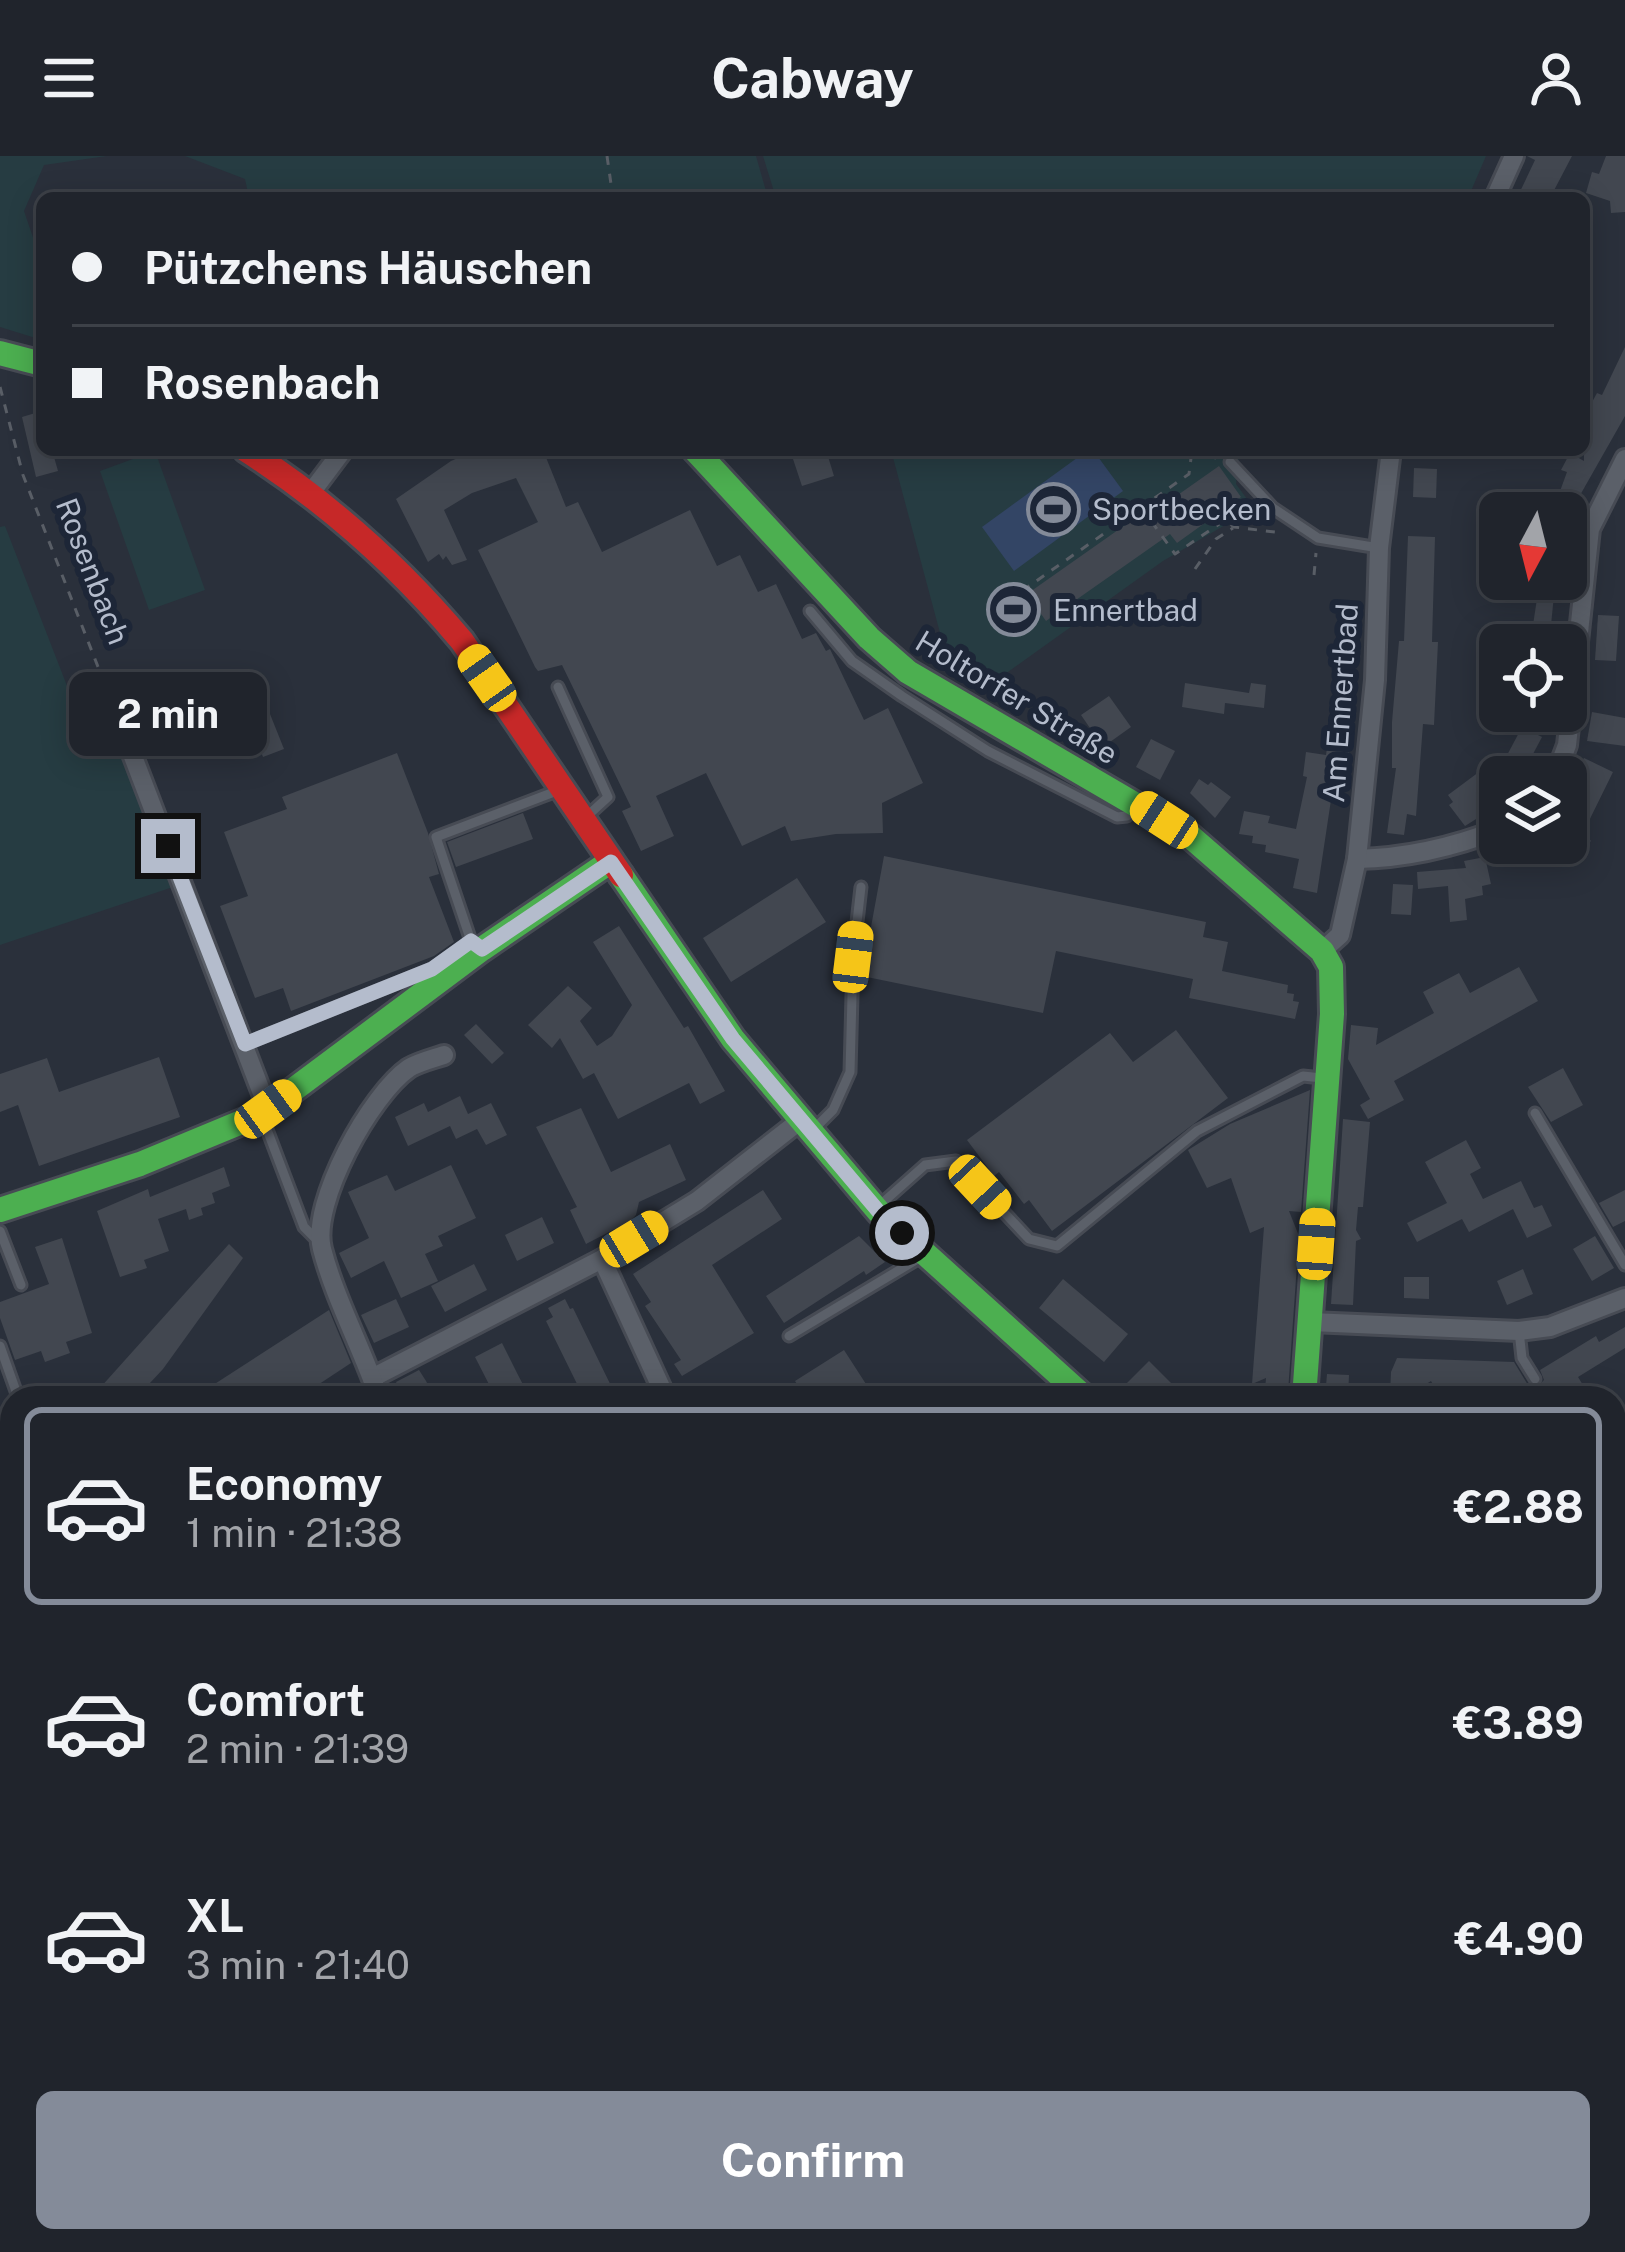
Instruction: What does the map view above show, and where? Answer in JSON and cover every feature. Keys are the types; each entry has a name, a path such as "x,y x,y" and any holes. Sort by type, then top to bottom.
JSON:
{"street":[{"path":"1498,192 1514,156"},
{"path":"0,353 36,362"},
{"path":"255,456 374,546 428,600 733,1039 876,1208 1072,1386"},
{"path":"310,494 338,456"},
{"name":"Holtorfer Straße","path":"701,456 869,638 908,672 1191,837 1322,951"},
{"name":"Am Ennertbad","path":"1322,951 1340,935 1357,859 1375,680 1379,548 1390,456"},
{"path":"1563,756 1590,529 1625,458"},
{"path":"124,733 245,1044 265,1112"},
{"path":"1357,859 1410,854 1479,837"},
{"path":"0,1210 140,1164 265,1112 476,945 611,862"},
{"path":"1305,1386 1332,982 1322,951"},
{"path":"374,1386 320,1244 332,1184 353,1136 384,1090 411,1066 443,1055"},
{"path":"379,1386 602,1259 807,1125"},
{"path":"602,1259 660,1386"},
{"path":"1312,1322 1520,1331 1550,1327 1625,1298"}],"lane":[{"path":"1230,462 1273,508 1318,538 1379,548"},
{"path":"810,611 858,667 988,751 1117,817 1126,817 1137,803"},
{"path":"558,687 608,797 584,819"},
{"path":"245,1044 432,969 476,945 436,837 563,789"},
{"path":"807,1125 833,1110 850,1072 853,957 861,887"},
{"path":"876,1208 926,1165 956,1161 1029,1239 1057,1246 1197,1131 1303,1076 1328,1079"},
{"path":"265,1112 304,1227 320,1244"},
{"path":"1534,1113 1625,1265"},
{"path":"0,1232 22,1285"},
{"path":"789,1336 925,1254"},
{"path":"1520,1331 1522,1358 1535,1379"},
{"path":"0,1346 13,1386"}],"path":[{"path":"607,156 612,192"},
{"name":"Rosenbach","path":"0,387 22,475 124,733"},
{"path":"1022,591 1189,474 1191,456"},
{"path":"1209,456 1230,462"},
{"path":"1142,507 1175,554 1225,520 1234,527 1318,538 1314,575"},
{"path":"1195,568 1216,539 1234,527"}],"green space":[{"path":"0,156 107,156 44,165 24,211 36,246 36,338 0,327"},
{"path":"185,156 756,156 766,192 248,192 245,179"},
{"path":"763,156 1486,156 1471,192 774,192"},
{"path":"141,456 157,456 205,590 149,610 100,471"},
{"name":"Ennertbad","path":"893,456 1241,456 1236,484 1247,499 1239,517 1163,561 987,687 947,659"},
{"path":"5,526 69,691 97,679 173,887 0,945 0,527"}],"water":[{"name":"Sportbecken","path":"1080,456 1097,456 1123,491 1014,571 982,527"}],"building":[{"path":"1527,156 1572,156 1553,192 1520,192 1535,160"},
{"path":"1606,156 1625,156 1625,212 1611,213 1610,201 1586,192 1592,172 1599,174"},
{"path":"1625,347 1625,416 1582,492 1560,492 1567,472 1561,470 1568,456 1584,461 1584,456 1590,456 1590,406 1597,393 1602,395"},
{"path":"36,413 36,456 54,456 58,471 36,477 22,417"},
{"path":"462,456 545,456 566,507 578,502 602,552 690,510 717,566 740,555 758,592 776,584 802,639 816,633 826,651 830,649 864,720 888,708 923,783 882,803 883,833 791,841 785,826 742,846 706,773 656,796 674,836 641,851 622,811 631,807 562,665 538,671 535,667 478,550 538,522 516,478 472,493 444,510 467,560 452,565 439,554 428,562 396,499"},
{"path":"792,456 828,456 834,476 802,486"},
{"path":"1219,466 1241,497 1177,543 1170,534 1046,621 1027,594"},
{"path":"1414,468 1437,469 1436,498 1413,497"},
{"path":"1408,536 1435,537 1432,642 1438,642 1434,725 1423,724 1416,816 1407,814 1404,835 1387,833 1396,768 1392,768 1392,722 1399,641 1404,641"},
{"path":"1537,600 1554,600 1551,624 1533,624"},
{"path":"1598,615 1619,616 1616,661 1595,660"},
{"path":"216,676 224,700 176,717 168,693"},
{"path":"1185,683 1249,693 1251,683 1266,685 1264,708 1225,703 1224,714 1182,707"},
{"path":"1335,692 1354,695 1346,740 1349,759 1346,782 1334,780 1317,893 1293,888 1299,859 1265,852 1266,845 1252,843 1253,836 1239,834 1244,811 1270,816 1268,823 1296,829 1307,777 1303,776 1306,752 1326,755"},
{"path":"1109,696 1131,727 1103,747 1081,715"},
{"path":"1592,712 1625,718 1625,746 1587,741"},
{"path":"270,714 284,749 263,757 250,721"},
{"path":"1519,732 1542,737 1532,756 1507,756"},
{"path":"1151,739 1175,751 1160,780 1136,767"},
{"path":"397,753 428,833 439,874 429,877 454,942 434,956 291,1011 283,988 255,998 220,906 248,896 224,832 287,809 282,797"},
{"path":"1587,759 1613,772 1587,825"},
{"path":"1479,772 1479,817 1465,826 1449,805 1453,802 1448,795"},
{"path":"1199,779 1231,797 1215,818 1190,793"},
{"path":"523,813 533,839 456,867 447,842"},
{"path":"884,856 1206,922 1203,937 1228,942 1222,971 1288,985 1287,993 1299,1002 1295,1019 1189,998 1193,979 1056,951 1043,1013 862,976"},
{"path":"1479,858 1479,864 1487,864 1491,884 1482,886 1483,895 1465,899 1467,920 1450,922 1448,886 1418,889 1417,872 1466,868 1464,861"},
{"path":"797,878 826,922 731,982 703,938"},
{"path":"1393,884 1413,885 1411,915 1391,914"},
{"path":"619,926 684,1028 688,1026 725,1091 700,1104 689,1083 618,1119 594,1073 583,1079 560,1038 552,1048 528,1025 568,986 592,1008 580,1021 597,1046 612,1036 632,1005 593,942"},
{"path":"1519,967 1538,1001 1394,1081 1404,1100 1368,1119 1360,1105 1370,1099 1348,1059 1351,1025 1378,1028 1376,1045 1434,1013 1423,992 1459,973 1470,993"},
{"path":"476,1024 504,1053 492,1064 464,1035"},
{"path":"1176,1030 1228,1098 1052,1231 1029,1200 1024,1204 999,1172 994,1176 967,1140 1110,1033 1133,1062"},
{"path":"159,1057 180,1117 39,1166 18,1105 0,1112 0,1074 47,1058 59,1092"},
{"path":"1563,1068 1583,1105 1551,1122 1528,1087"},
{"path":"1310,1090 1301,1212 1289,1211 1299,1236 1288,1386 1265,1386 1266,1378 1252,1384 1264,1227 1250,1233 1231,1178 1207,1188 1188,1150 1230,1124"},
{"path":"460,1096 468,1114 491,1103 507,1135 486,1145 477,1129 456,1139 450,1126 408,1146 395,1117 424,1103 428,1112"},
{"path":"581,1108 611,1172 670,1144 686,1180 639,1202 636,1215 620,1232 615,1229 586,1244 570,1210 577,1207 536,1127"},
{"path":"1343,1119 1370,1122 1363,1207 1358,1207 1356,1230 1361,1239 1356,1241 1353,1305 1331,1304"},
{"path":"1466,1140 1481,1168 1470,1174 1483,1199 1521,1181 1534,1208 1542,1205 1552,1226 1527,1238 1513,1209 1469,1232 1462,1219 1417,1242 1407,1223 1447,1203 1425,1162"},
{"path":"451,1165 476,1218 438,1236 443,1246 425,1254 438,1281 401,1298 384,1261 351,1278 339,1253 369,1238 348,1192 387,1175 395,1191"},
{"path":"224,1167 230,1186 212,1193 215,1203 189,1220 186,1209 158,1219 169,1251 144,1260 147,1268 120,1277 97,1211 148,1189 150,1197"},
{"path":"763,1190 782,1219 712,1265 754,1333 682,1376 674,1364 681,1360 645,1306 651,1302 633,1274"},
{"path":"1625,1190 1625,1221 1613,1227 1599,1203"},
{"path":"542,1217 554,1243 517,1261 505,1235"},
{"path":"859,1236 885,1262 784,1323 766,1296"},
{"path":"1595,1236 1614,1268 1592,1281 1573,1249"},
{"path":"62,1238 92,1333 66,1342 70,1353 45,1362 41,1351 15,1360 0,1318 0,1302 49,1284 35,1247"},
{"path":"229,1244 243,1258 163,1369 147,1386 102,1386"},
{"path":"474,1264 487,1290 445,1312 431,1286"},
{"path":"1523,1269 1533,1294 1507,1305 1497,1281"},
{"path":"1404,1277 1429,1277 1429,1299 1404,1298"},
{"path":"1063,1279 1128,1334 1104,1362 1039,1308"},
{"path":"396,1299 409,1327 374,1343 361,1315"},
{"path":"565,1299 573,1308 611,1386 578,1386 546,1321 553,1317 548,1308"},
{"path":"329,1310 351,1363 316,1386 212,1386"},
{"path":"1625,1327 1625,1348 1578,1377 1584,1386 1538,1386 1544,1380 1540,1370 1596,1336 1599,1342"},
{"path":"502,1343 524,1386 490,1386 475,1357"},
{"path":"844,1350 867,1386 798,1386 795,1381"},
{"path":"1397,1358 1514,1362 1528,1385 1434,1386 1431,1381 1423,1386 1390,1386 1391,1372"},
{"path":"1149,1361 1173,1385 1128,1386"},
{"path":"419,1370 428,1386 398,1386 396,1382"},
{"path":"1327,1374 1349,1375 1349,1386 1326,1386"}],"traffic: fast":[{"path":"0,353 36,362"},
{"path":"701,456 869,638 908,672 1191,837 1322,951 1331,967 1332,1014 1305,1386"},
{"path":"0,1210 140,1164 261,1114 482,949 611,861"},
{"path":"621,875 733,1039 879,1212 1072,1386"}],"traffic: jam":[{"path":"255,456 334,514 438,613 462,641 621,875"}],"place":[{"name":"Sportbecken","path":"1053,509"},
{"name":"Ennertbad","path":"1014,610"}],"route":[{"path":"168,846 245,1044 432,969 471,941 482,949 611,862 733,1039 902,1233"}]}
